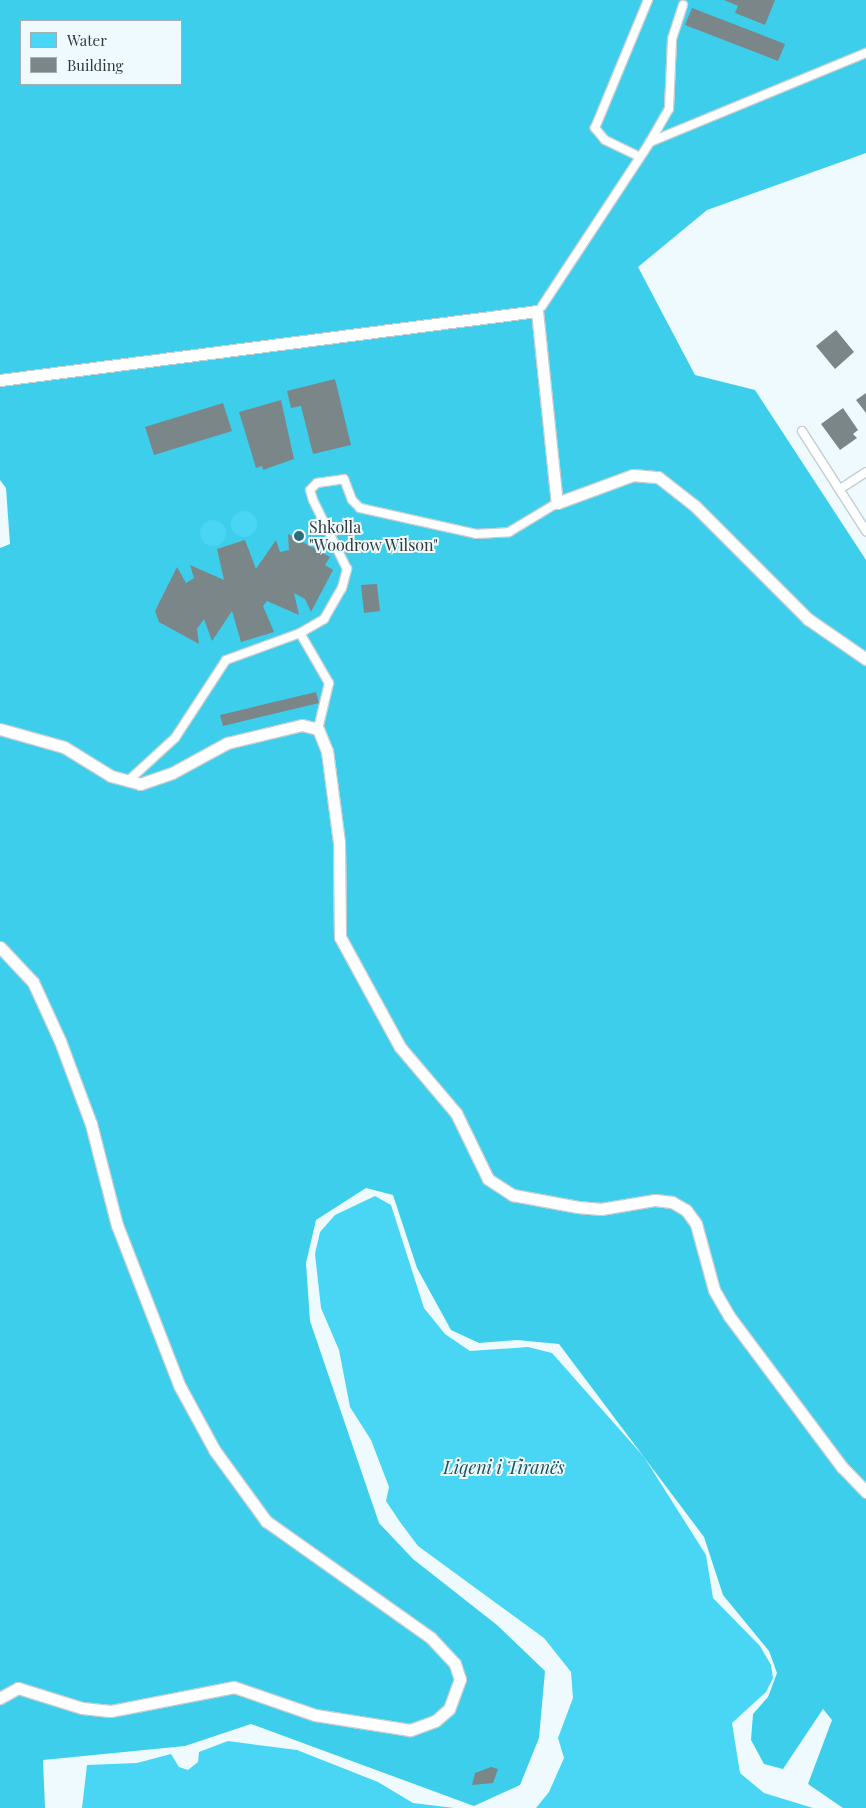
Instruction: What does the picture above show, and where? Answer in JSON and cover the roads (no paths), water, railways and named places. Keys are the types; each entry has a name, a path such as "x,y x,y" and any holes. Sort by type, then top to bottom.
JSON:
{"street":[{"path":"0,380 540,309 557,503 633,475 658,477 695,506 808,618 866,659"},
{"path":"0,729 64,746 88,764 128,781 154,781 227,743 302,725 318,729 327,751 339,842 340,937 400,1047 456,1113 488,1178 513,1195 578,1207 601,1209 655,1200 672,1202 686,1210 696,1224 714,1290 730,1316 842,1467 866,1492"},
{"path":"0,948 33,982 60,1041 90,1124 118,1225 179,1385 215,1451 266,1521 431,1638 455,1664 460,1679 448,1708 435,1721 410,1730 315,1714 234,1687 110,1710 82,1708 18,1688 0,1698"}],"lane":[{"path":"638,156 605,140 596,128 648,0"},
{"path":"540,309 638,156 650,142 669,109 672,39 683,5"},
{"path":"650,142 866,53"},
{"path":"802,431 866,531"},
{"path":"840,489 866,472"},
{"path":"128,781 175,738 226,660 300,633 324,619 342,588 347,569 313,500 310,490 317,483 344,479 352,500 360,508 476,534 509,532 557,503"},
{"path":"300,633 329,683 318,729"}],"water":[{"path":"244,511 253,515 257,524 253,533 244,537 235,533 231,524 235,515"},
{"path":"213,520 222,524 226,533 222,542 213,546 204,542 200,533 204,524"},
{"name":"Liqeni i Tiranës","path":"375,1196 391,1205 424,1308 445,1334 470,1351 528,1347 552,1353 644,1457 706,1555 713,1598 760,1646 771,1665 773,1678 766,1692 732,1723 740,1773 764,1793 813,1808 536,1808 549,1792 564,1758 558,1738 573,1698 571,1672 544,1638 418,1546 400,1522 386,1501 389,1487 371,1440 350,1407 339,1350 321,1308 315,1254 320,1232 335,1215"},
{"path":"228,1741 297,1750 378,1782 413,1803 454,1808 82,1808 87,1765 137,1763 171,1754 179,1767 188,1770 198,1762 199,1752"}],"place":[{"name":"Shkolla \"Woodrow Wilson\"","path":"299,536"}]}
